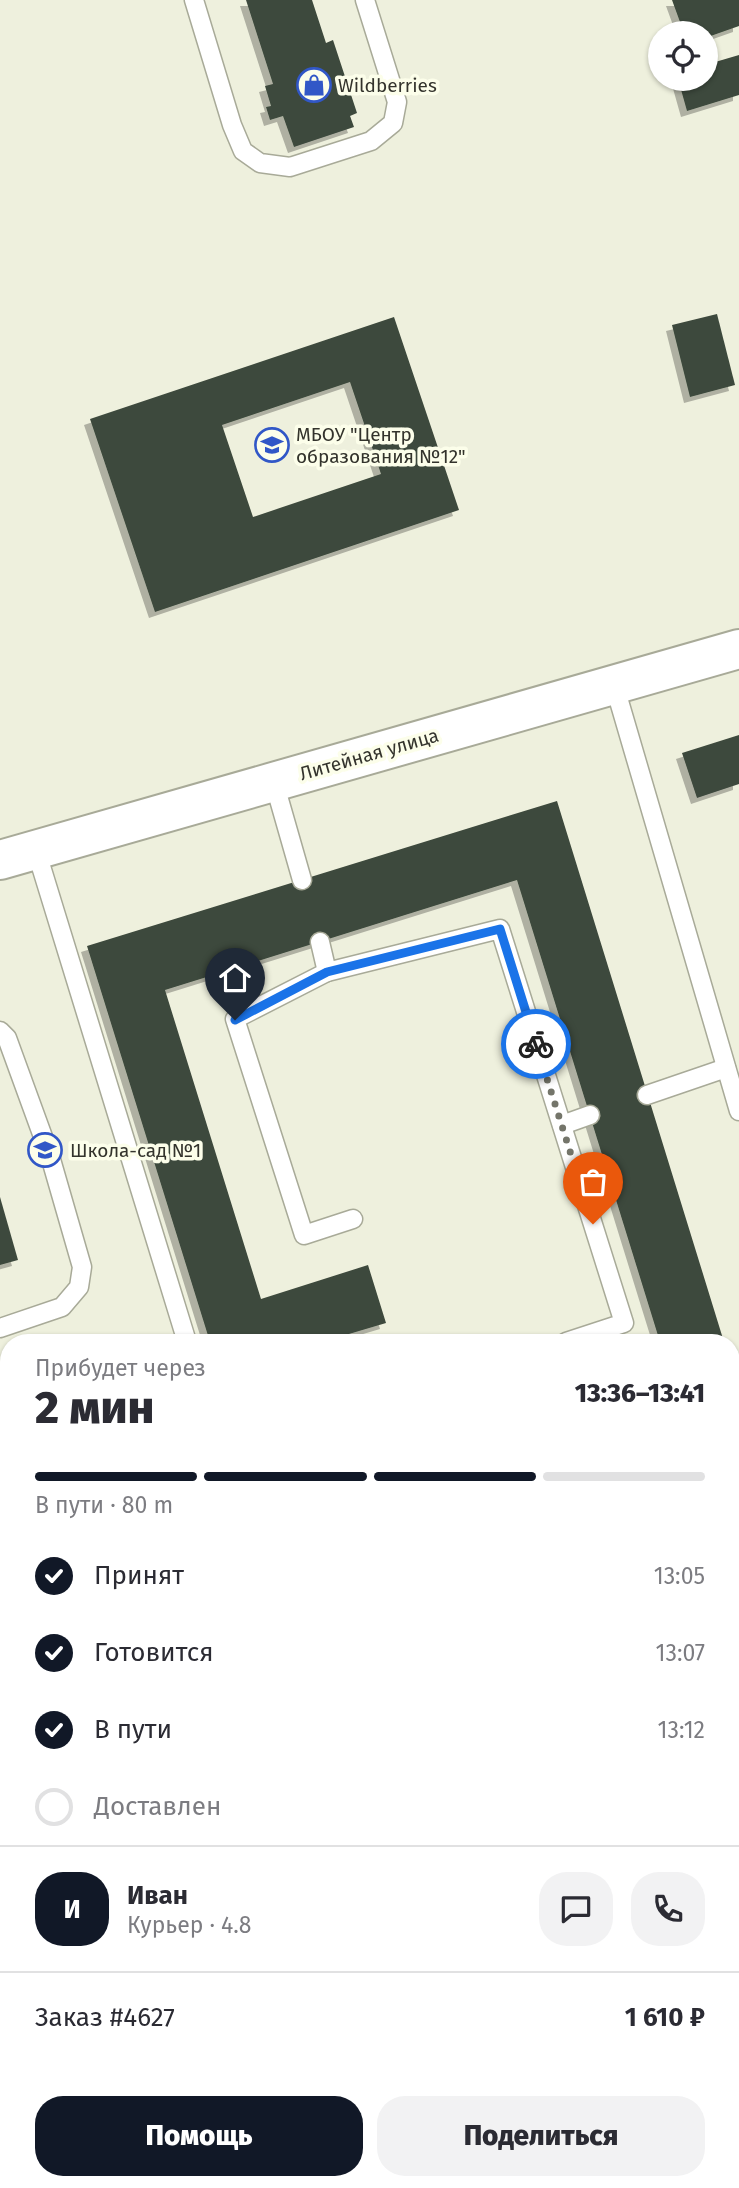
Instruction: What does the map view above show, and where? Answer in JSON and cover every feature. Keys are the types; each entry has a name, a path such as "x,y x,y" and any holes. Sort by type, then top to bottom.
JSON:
{"street":[{"name":"Литейная улица","path":"0,860 739,649"}],"lane":[{"path":"194,0 232,125 243,151 260,163 290,167 371,141 393,123 397,102 365,0"},
{"path":"614,684 739,1111"},
{"path":"274,782 302,880"},
{"path":"36,850 185,1334"},
{"path":"353,1219 304,1235 235,1020 327,972 500,929 624,1323 590,1334"},
{"path":"320,942 327,972"},
{"path":"0,1031 7,1038 50,1156 82,1267 79,1287 62,1307 0,1328"},
{"path":"648,1095 726,1069"},
{"path":"562,1125 590,1115"}],"building":[{"path":"246,0 312,0 326,43 333,40 357,113 350,116 354,127 294,147 283,116 270,120 266,107 271,106 265,86 273,84"},
{"path":"672,0 739,0 739,26 718,33 718,21 680,21"},
{"path":"739,55 739,95 687,111 681,91 718,91 718,61"},
{"path":"717,314 735,385 690,397 672,325"},
{"path":"394,317 459,510 155,612 90,419","holes":["350,382 381,474 253,517 222,425"]},
{"path":"739,735 739,784 697,798 682,753"},
{"path":"557,801 722,1334 658,1334 517,880 165,990 261,1299 368,1265 386,1323 349,1334 208,1334 87,946"},
{"path":"0,1197 18,1260 0,1265"}],"way so far":[{"path":"536,1044 593,1224"}],"place":[{"name":"Wildberries","path":"314,85"},
{"name":"МБОУ \"Центр образования №12\"","path":"272,445"},
{"name":"Школа-сад №1","path":"45,1150"}],"route":[{"path":"235,1020 327,972 500,929 536,1044"}]}
